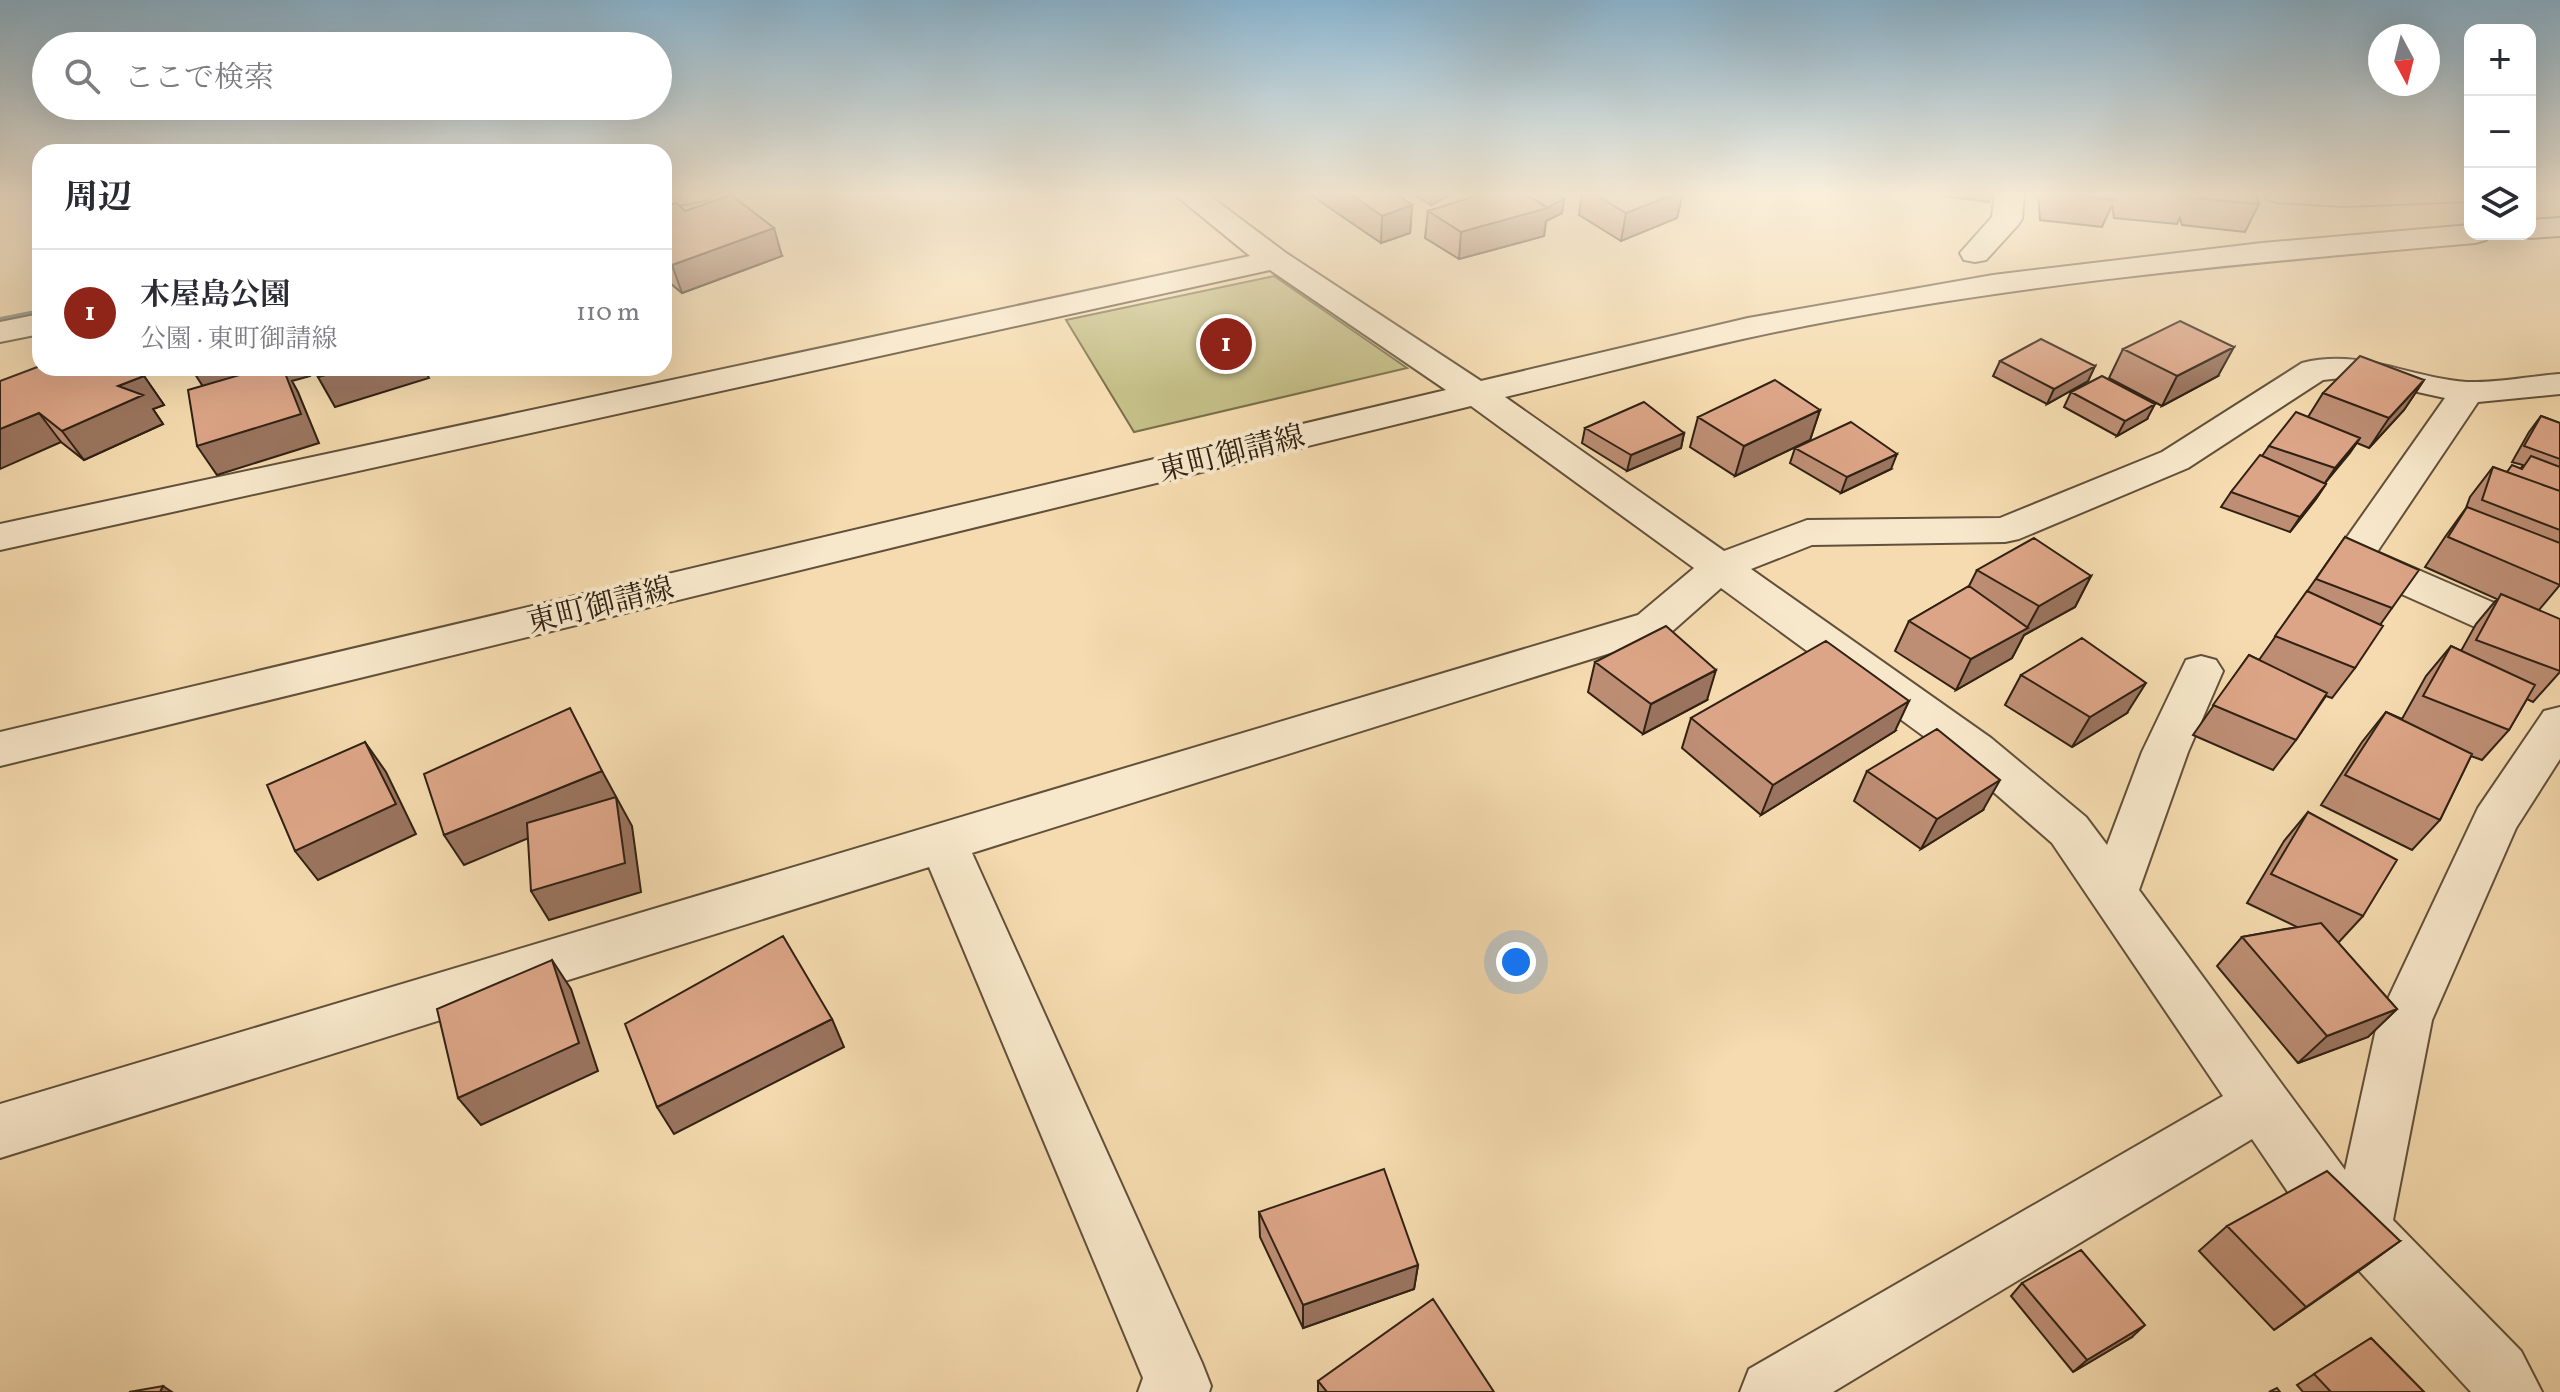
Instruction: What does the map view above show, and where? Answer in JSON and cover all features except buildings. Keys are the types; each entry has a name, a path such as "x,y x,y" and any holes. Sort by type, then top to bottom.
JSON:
{"street":[{"path":"1272,258 1477,394 1975,750 2069,830 2313,1178 2498,1374 2510,1392"},
{"name":"東町御請線","path":"0,749 1748,328 1993,285 2213,258"},
{"path":"0,537 1275,260"},
{"path":"0,332 32,326"},
{"path":"0,1131 1653,625 1720,567 1807,533 2005,530 2175,460 2314,370 2349,367 2467,392 2560,384"},
{"path":"2467,392 2353,557 2528,634 2560,641"},
{"path":"2113,894 2165,752 2201,671"},
{"path":"2361,1230 2405,1020 2495,821 2560,723"},
{"path":"943,843 1179,1386 1170,1392"},
{"path":"1772,1392 2260,1104"}],"shaded area":[{"path":"1274,276 1407,368 1134,432 1066,320"}],"waterway":[{"path":"0,321 32,315"}],"place":[{"name":"木屋島公園","path":"1226,344"}]}
